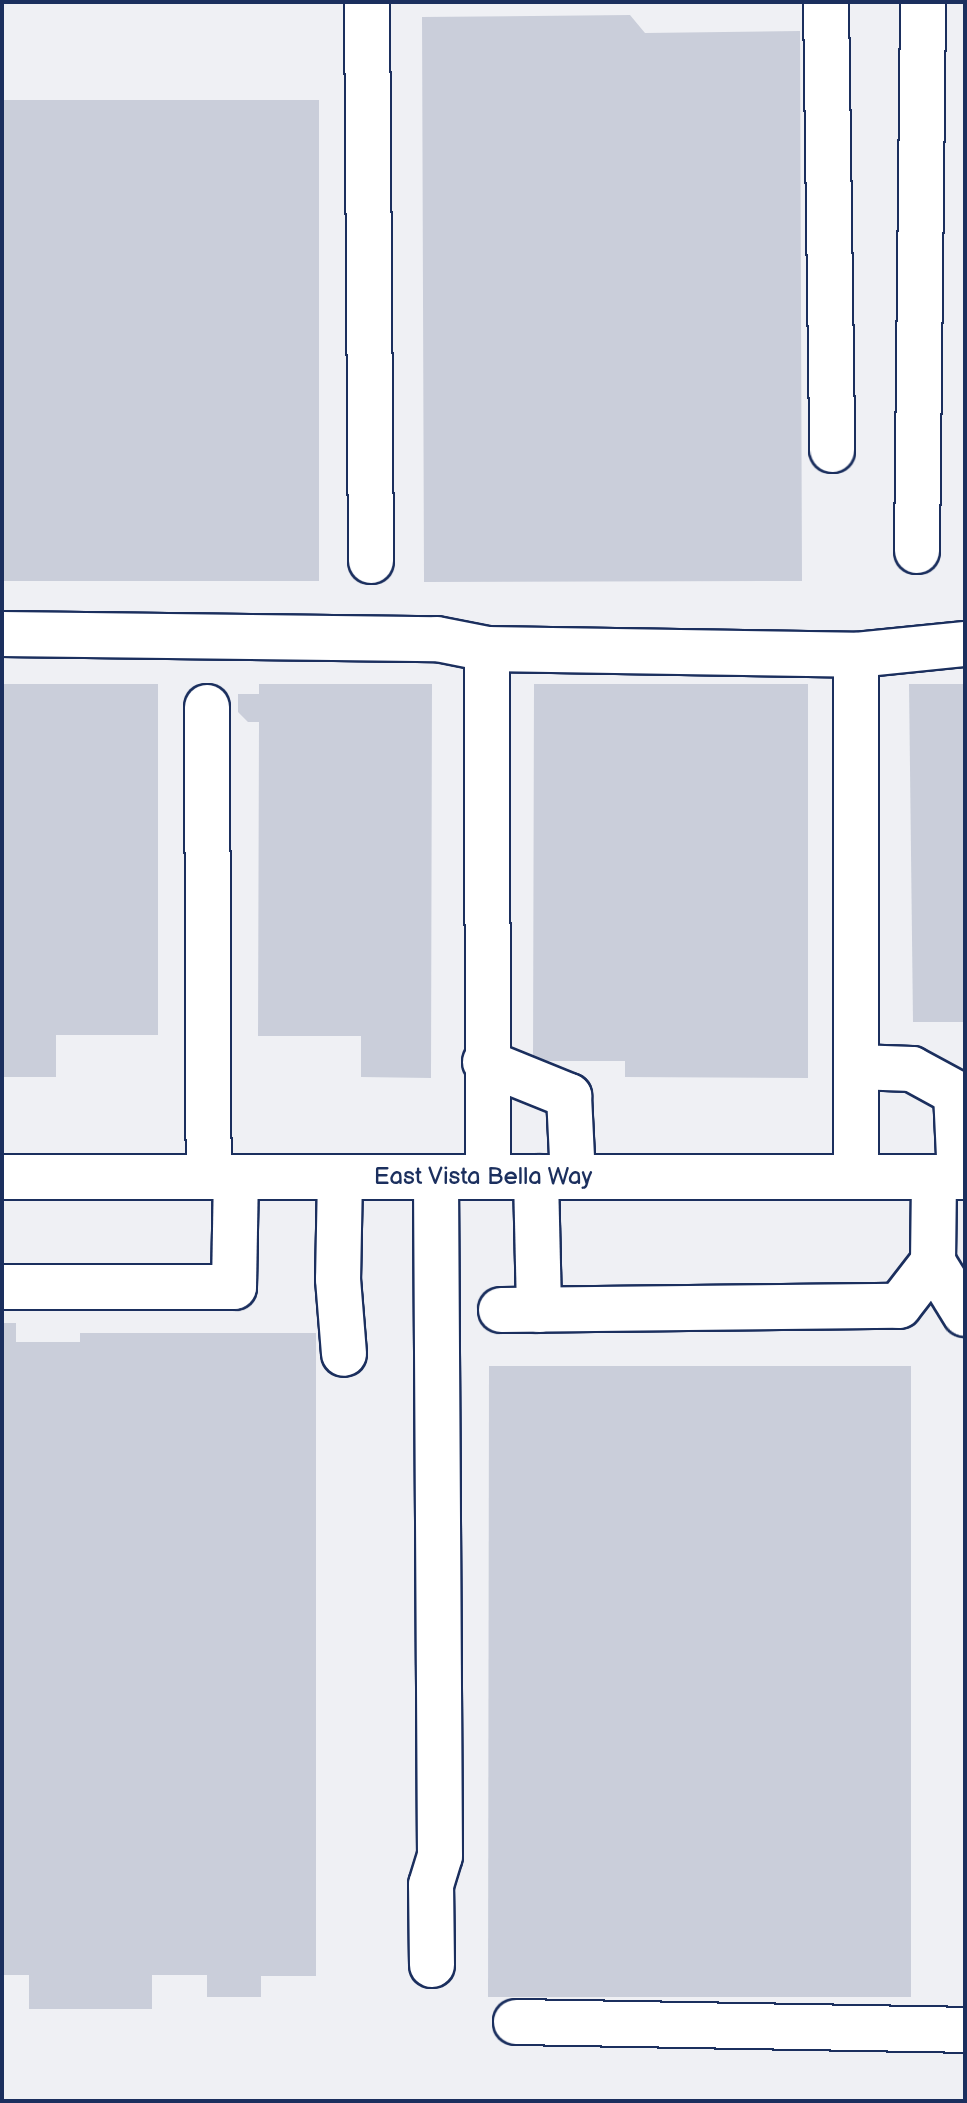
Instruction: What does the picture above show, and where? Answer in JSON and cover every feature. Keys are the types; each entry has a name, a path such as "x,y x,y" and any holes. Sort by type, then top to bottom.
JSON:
{"street":[{"path":"367,2 371,561"},
{"path":"826,2 832,450"},
{"path":"917,551 923,2"},
{"path":"2,634 437,639 487,649 856,655 965,644"},
{"path":"487,649 485,1062 488,1177"},
{"path":"856,655 856,1177"},
{"path":"2,1287 234,1287 222,1177 207,707"},
{"path":"485,1062 569,1096 554,1177 520,1310 899,1306 933,1262 953,1177 960,1091 912,1069 856,1067"},
{"name":"East Vista Bella Way","path":"2,1177 953,1177"},
{"path":"340,1177 338,1279 344,1354"},
{"path":"432,1965 431,1885 440,1856 436,1177"},
{"path":"933,1262 965,1314"},
{"path":"516,2022 965,2030"}],"shaded area":[{"path":"2,2 965,2 965,2101 2,2101"}],"building":[{"path":"630,15 645,33 800,31 802,581 424,582 422,17"},
{"path":"2,100 319,100 319,581 2,581"},
{"path":"2,684 158,684 158,1035 56,1035 56,1077 2,1077"},
{"path":"259,684 432,684 431,1078 361,1077 361,1036 258,1036 259,722 248,722 238,712 238,694 259,694"},
{"path":"534,684 808,684 808,1078 625,1077 625,1061 533,1061"},
{"path":"909,684 965,684 965,1022 913,1022"},
{"path":"2,1323 16,1323 16,1342 80,1342 80,1333 316,1333 316,1976 261,1976 261,1997 207,1997 207,1975 152,1975 152,2009 29,2009 29,1975 2,1975"},
{"path":"489,1366 911,1366 911,1997 488,1997"}]}
